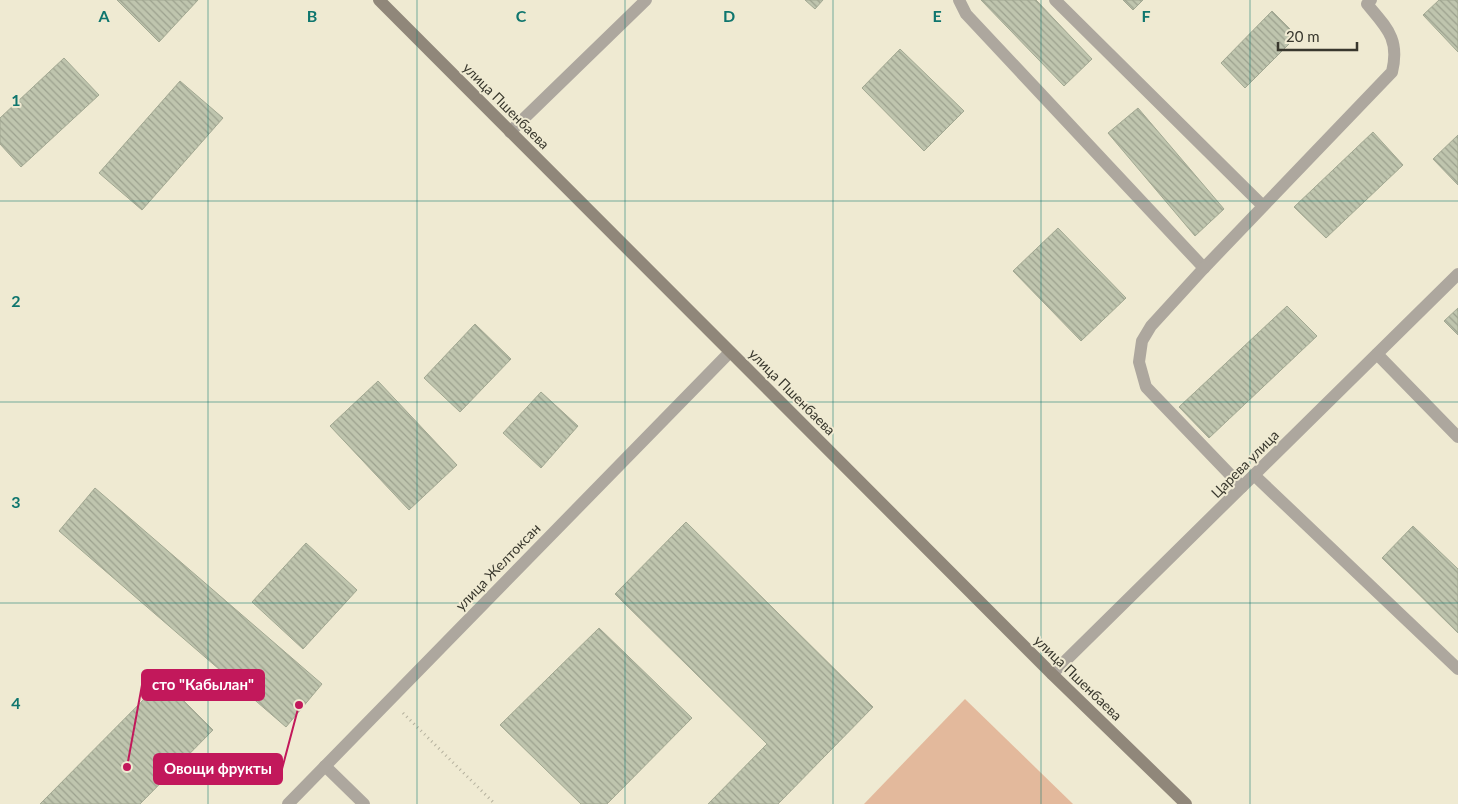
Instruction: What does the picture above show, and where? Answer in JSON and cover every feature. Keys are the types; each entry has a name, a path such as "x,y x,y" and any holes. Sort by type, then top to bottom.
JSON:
{"street":[{"name":"улица Пшенбаева","path":"379,0 1052,674 1186,804"},
{"path":"510,132 646,0"},
{"path":"959,0 966,14 1204,268"},
{"path":"1055,0 1263,206"},
{"path":"1242,487 1146,387 1139,362 1142,341 1151,326 1204,268 1392,72 1396,54 1388,30 1367,1"},
{"name":"Царева улица","path":"1052,674 1458,274"},
{"name":"улица Желтоксан","path":"288,804 730,352"},
{"path":"1377,354 1458,437"},
{"path":"1254,475 1458,668"},
{"path":"325,766 364,804"}],"path":[{"path":"390,700 495,804"}],"shaded area":[{"path":"965,699 1073,804 864,804"}],"building":[{"path":"117,0 198,0 159,42"},
{"path":"805,0 823,0 815,9"},
{"path":"981,0 1036,0 1092,59 1064,86"},
{"path":"1123,0 1143,0 1133,10"},
{"path":"1439,0 1458,0 1458,52 1423,15"},
{"path":"1272,11 1297,36 1245,88 1221,63"},
{"path":"900,49 964,111 924,151 862,88"},
{"path":"64,58 99,95 21,167 0,144 0,118"},
{"path":"180,81 223,118 142,210 99,173"},
{"path":"1138,108 1224,209 1195,236 1108,133"},
{"path":"1373,132 1403,165 1326,238 1294,207"},
{"path":"1458,135 1458,185 1433,159"},
{"path":"1058,228 1126,298 1081,341 1013,271"},
{"path":"1287,306 1317,336 1209,438 1179,407"},
{"path":"1458,308 1458,335 1444,321"},
{"path":"475,324 511,359 460,412 424,378"},
{"path":"378,381 457,465 409,510 330,426"},
{"path":"541,392 578,426 541,468 503,433"},
{"path":"95,488 322,684 286,727 59,531"},
{"path":"686,522 873,707 778,804 708,804 767,744 615,594"},
{"path":"1413,526 1458,569 1458,633 1382,558"},
{"path":"306,543 357,590 303,649 252,602"},
{"path":"599,628 692,718 607,804 581,804 500,725"},
{"path":"163,680 213,730 140,804 40,804"}],"place":[{"name":"Овощи фрукты","path":"299,705"},
{"name":"сто \"Кабылан\"","path":"127,767"}]}
